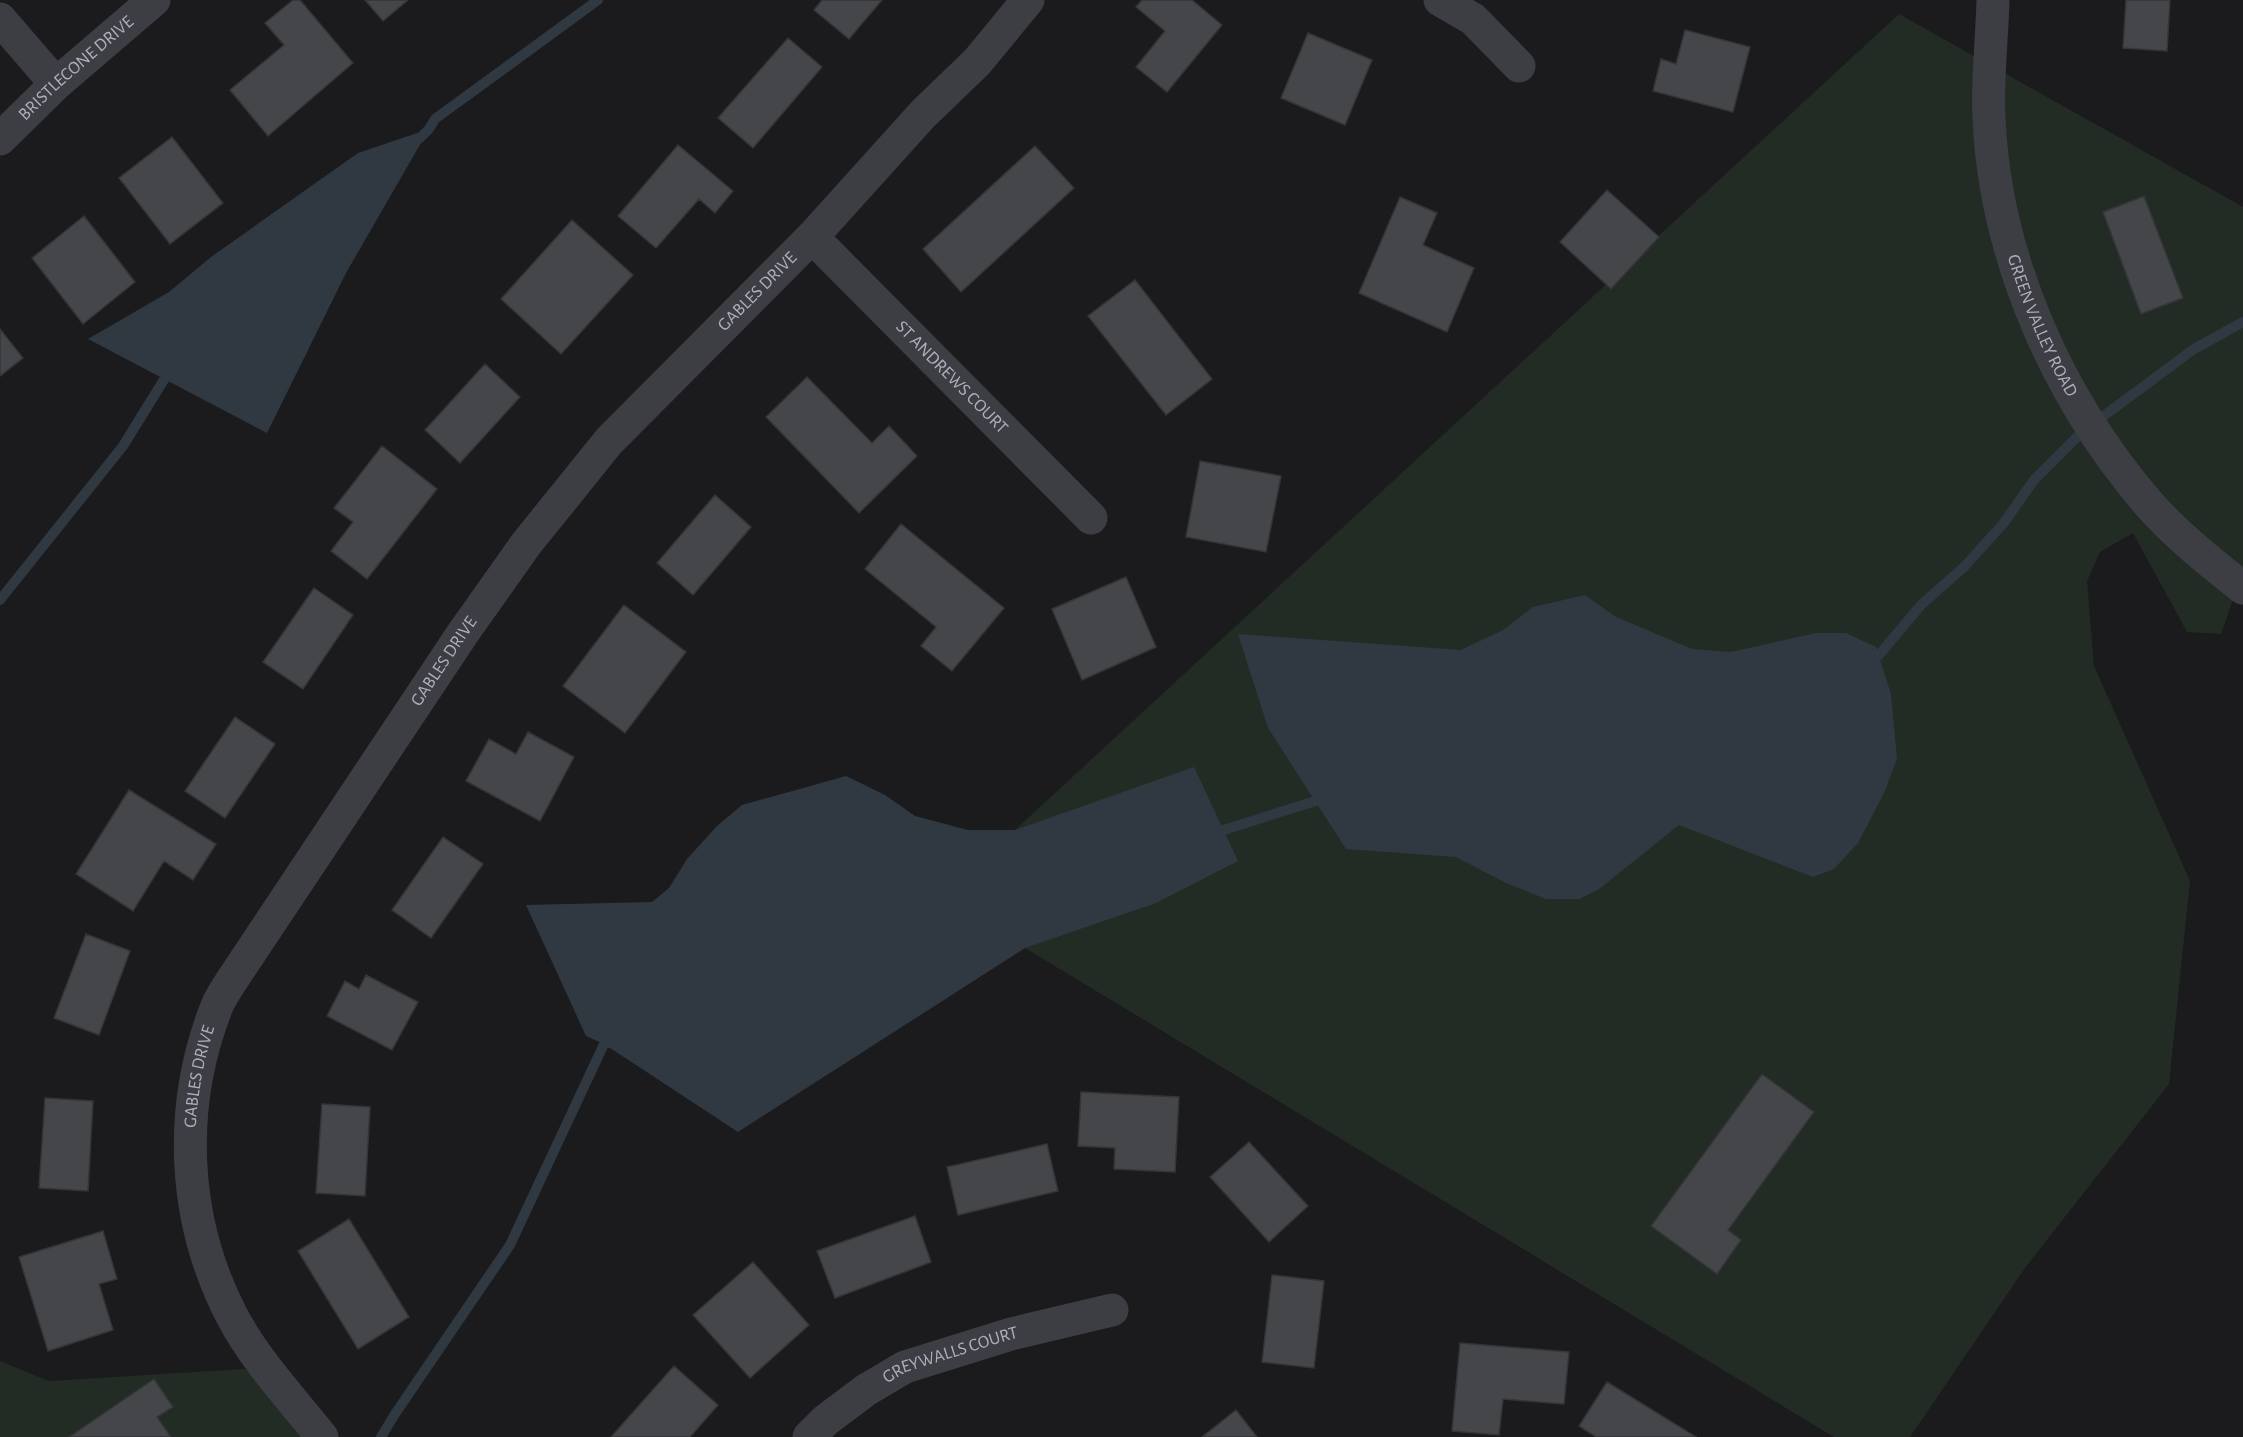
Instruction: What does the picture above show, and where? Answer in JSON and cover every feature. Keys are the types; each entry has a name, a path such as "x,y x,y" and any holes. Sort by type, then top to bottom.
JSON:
{"street":[{"name":"BRISTLECONE DRIVE","path":"0,139 56,84 154,0"},
{"name":"GABLES DRIVE","path":"322,1437 256,1356 232,1317 212,1272 198,1224 190,1175 189,1125 196,1076 217,1005 463,633 526,544 609,441 812,237 923,114 977,62 1028,0"},
{"path":"1440,0 1473,19 1519,66"},
{"name":"GREEN VALLEY ROAD","path":"1994,0 1988,117 1994,168 2009,242 2032,314 2064,382 2103,446 2150,504 2202,556 2243,588"},
{"path":"0,19 56,84"},
{"name":"ST ANDREWS COURT","path":"812,237 1091,518"},
{"name":"GREYWALLS COURT","path":"809,1437 826,1420 866,1390 905,1367 1011,1334 1112,1310"}],"shaded area":[{"path":"1899,14 2243,207 2243,571 2221,634 2187,632 2133,533 2100,552 2087,581 2094,666 2190,881 2169,1084 2025,1268 1910,1437 1834,1437 1025,948 1015,830"},
{"path":"429,129 346,273 267,433 88,339 169,292 211,257 358,153"},
{"path":"1585,595 1616,617 1692,649 1731,652 1816,633 1846,633 1876,647 1891,694 1897,759 1884,793 1858,843 1834,869 1813,877 1679,825 1598,890 1579,899 1546,899 1506,883 1456,857 1346,849 1268,728 1238,634 1461,650 1503,630 1533,607"},
{"path":"1194,767 1238,861 1156,903 1025,948 738,1132 604,1044 586,1036 526,905 652,902 669,888 687,859 717,826 742,805 846,776 885,795 915,816 968,830 1015,830"},
{"path":"0,1361 49,1381 244,1369 301,1389 334,1437 0,1437"}],"building":[{"path":"293,0 300,0 353,63 268,136 230,90 284,45 265,23"},
{"path":"365,0 408,0 383,21"},
{"path":"822,0 882,0 849,39 814,10"},
{"path":"1142,0 1192,0 1222,25 1167,92 1136,67 1165,31 1136,7"},
{"path":"2126,0 2170,0 2167,51 2123,48"},
{"path":"1685,30 1750,47 1733,112 1653,91 1661,59 1676,64"},
{"path":"1308,33 1372,60 1345,125 1281,98"},
{"path":"788,38 822,67 753,148 718,118"},
{"path":"172,137 223,203 170,244 119,178"},
{"path":"678,145 733,191 715,213 699,199 656,248 618,216"},
{"path":"1035,146 1074,188 961,292 923,249"},
{"path":"1607,190 1659,237 1611,289 1560,242"},
{"path":"2144,196 2183,298 2141,314 2103,212"},
{"path":"1400,197 1437,213 1423,245 1474,268 1447,332 1359,293"},
{"path":"84,216 135,282 83,324 32,258"},
{"path":"572,220 633,275 561,354 501,299"},
{"path":"1135,280 1212,379 1166,415 1088,316"},
{"path":"0,329 23,358 0,376"},
{"path":"485,364 520,397 460,463 425,430"},
{"path":"807,377 872,443 889,426 917,456 859,513 766,417"},
{"path":"382,446 437,489 367,579 331,551 353,522 334,508"},
{"path":"1200,461 1281,476 1266,552 1186,537"},
{"path":"715,495 751,527 693,595 657,563"},
{"path":"901,524 1004,608 952,671 921,646 936,627 865,569"},
{"path":"1126,577 1156,647 1082,680 1052,609"},
{"path":"314,588 353,615 303,689 263,662"},
{"path":"624,605 686,652 625,733 563,686"},
{"path":"235,717 275,744 225,818 185,791"},
{"path":"528,732 574,757 540,821 466,781 489,739 516,754"},
{"path":"129,790 216,844 193,880 164,861 133,911 76,874"},
{"path":"443,837 483,864 431,938 392,910"},
{"path":"86,934 130,951 99,1035 54,1018"},
{"path":"366,975 418,1002 392,1050 327,1016 345,981 359,989"},
{"path":"1762,1074 1814,1112 1728,1230 1741,1240 1717,1274 1651,1226"},
{"path":"1081,1092 1179,1097 1175,1172 1114,1169 1115,1148 1078,1146"},
{"path":"45,1098 93,1101 88,1191 39,1188"},
{"path":"322,1104 370,1107 365,1196 316,1193"},
{"path":"1249,1142 1308,1206 1269,1242 1210,1177"},
{"path":"1047,1144 1058,1191 958,1215 947,1167"},
{"path":"915,1216 931,1262 835,1298 817,1251"},
{"path":"349,1219 409,1317 358,1349 298,1251"},
{"path":"103,1231 117,1279 99,1284 113,1330 48,1351 19,1257"},
{"path":"753,1262 809,1325 750,1378 693,1315"},
{"path":"1272,1275 1324,1281 1314,1368 1262,1362"},
{"path":"1460,1343 1569,1352 1564,1404 1503,1399 1499,1435 1452,1431"},
{"path":"674,1366 718,1405 690,1437 611,1437"},
{"path":"154,1379 173,1407 157,1417 171,1437 69,1437"},
{"path":"1607,1382 1696,1437 1596,1437 1579,1426"},
{"path":"1236,1410 1257,1437 1202,1437"}],"waterway":[{"path":"420,138 435,119 598,0"},
{"path":"1866,659 1879,655 1921,605 1964,567 2003,524 2034,480 2082,432 2194,349 2243,322"},
{"path":"0,600 123,446 165,378 175,369"},
{"path":"1211,834 1328,797"},
{"path":"381,1437 510,1245 604,1044 618,1039"}]}
